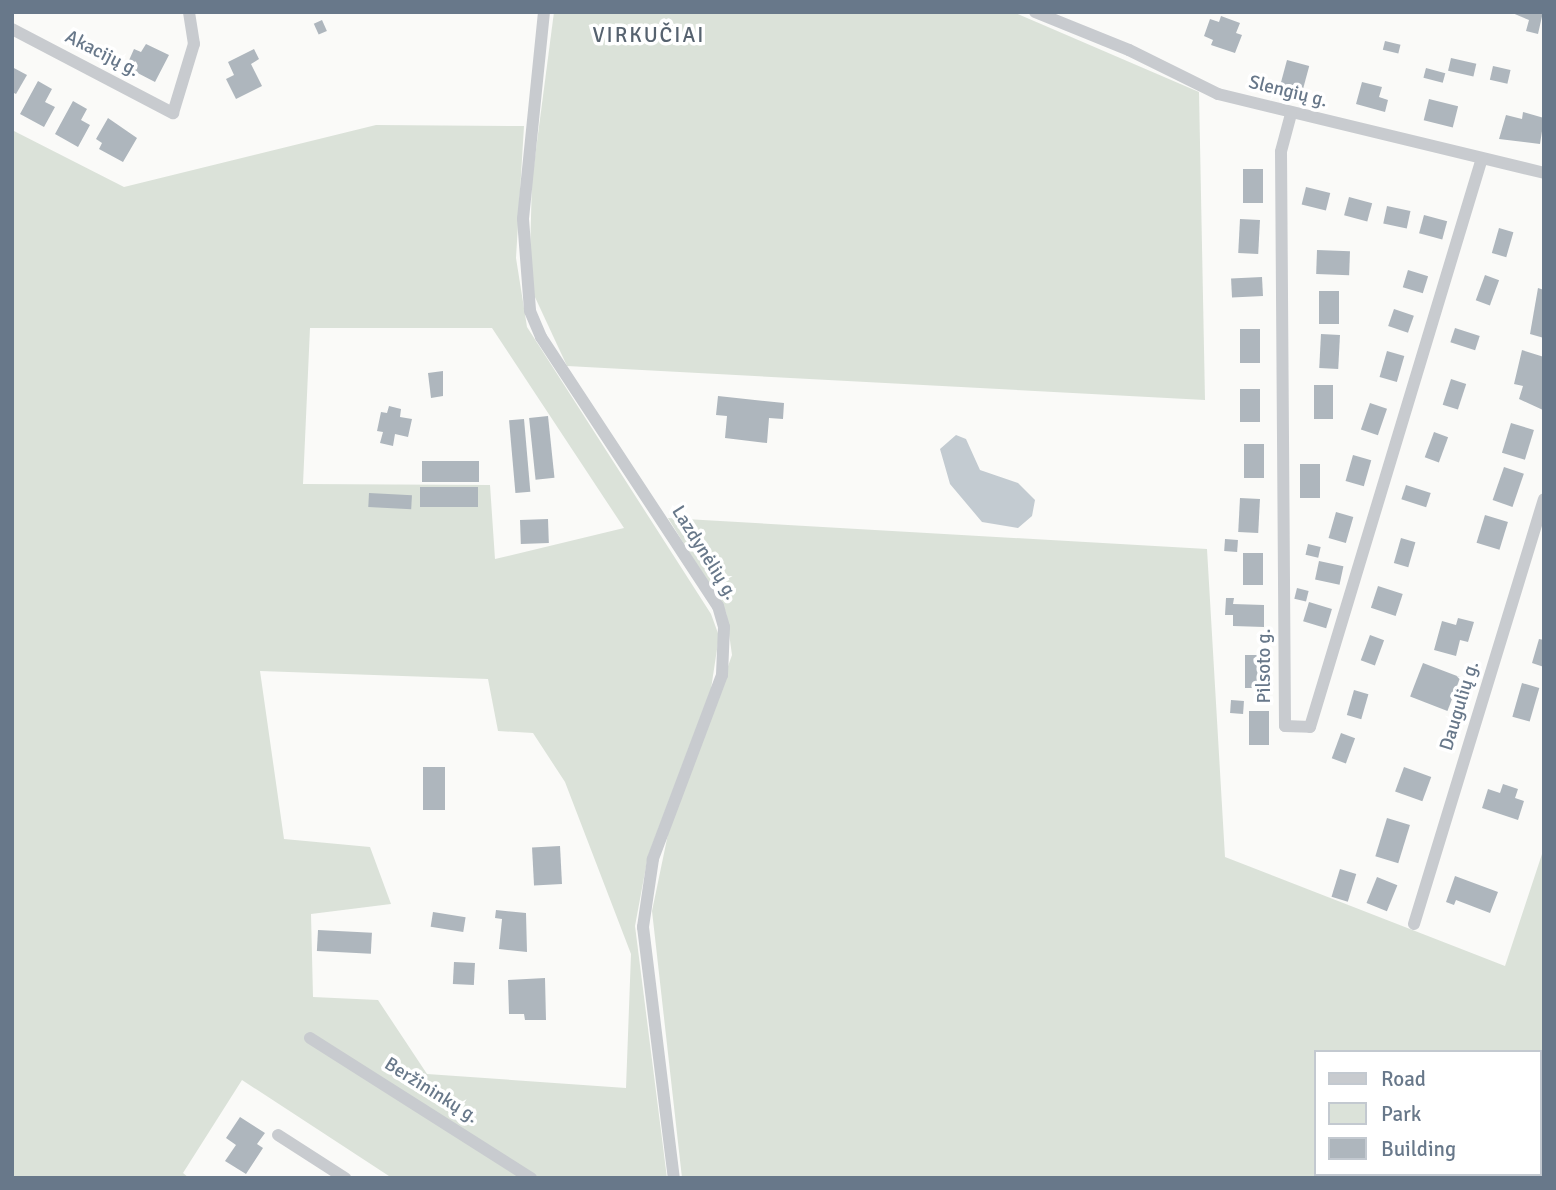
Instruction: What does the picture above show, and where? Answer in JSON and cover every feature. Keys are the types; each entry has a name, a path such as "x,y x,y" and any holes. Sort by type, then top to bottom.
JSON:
{"street":[{"name":"Akacijų g.","path":"12,29 173,113 194,44 189,12"},
{"name":"Lazdynėlių g.","path":"544,12 523,219 530,311 541,337 718,606 724,627 722,676 653,859 643,927 674,1178"},
{"name":"Slengių g.","path":"1034,12 1129,50 1218,94 1291,114 1544,173"},
{"name":"Pilsoto g.","path":"1291,114 1281,152 1284,726 1310,727 1482,158"},
{"name":"Daugulių g.","path":"1414,925 1544,499"},
{"name":"Beržininkų g.","path":"310,1038 531,1178"},
{"path":"278,1135 345,1178"}],"green space":[{"path":"554,12 1013,12 1199,92 1205,400 567,366 534,295 530,254 532,180"},
{"path":"376,125 524,126 516,258 527,327 711,614 719,636 711,689 648,856 635,926 667,1178 392,1178 242,1080 183,1173 189,1178 12,1178 12,130 124,187","holes":["310,328 492,328 624,528 495,559 490,485 303,484","260,671 488,679 498,731 533,733 565,782 631,954 626,1088 427,1074 378,1000 313,997 311,914 391,904 370,847 284,839"]},
{"path":"668,518 1207,549 1225,857 1505,966 1544,848 1544,1178 682,1178 652,911 668,834 732,655 726,612"}],"shaded area":[{"path":"956,435 966,439 980,470 1018,483 1035,500 1032,516 1018,528 982,522 950,484 940,449"}],"building":[{"path":"1510,12 1543,12 1538,34 1526,31 1529,20"},
{"path":"1221,16 1240,23 1236,33 1242,35 1235,53 1211,45 1213,40 1204,36 1210,19 1219,22"},
{"path":"322,20 327,31 319,35 314,24"},
{"path":"1385,41 1401,45 1398,54 1383,50"},
{"path":"146,44 169,55 155,82 126,67 134,49 141,52"},
{"path":"254,49 259,59 251,64 262,86 236,99 226,79 234,75 228,62"},
{"path":"1451,58 1476,64 1473,77 1448,71"},
{"path":"1287,60 1309,66 1302,92 1280,86"},
{"path":"1493,66 1511,70 1507,84 1490,80"},
{"path":"12,67 27,75 16,94 12,92"},
{"path":"1426,68 1445,73 1443,83 1423,78"},
{"path":"38,81 52,89 45,102 55,107 44,127 20,114"},
{"path":"1362,82 1382,87 1379,97 1388,100 1385,112 1356,104"},
{"path":"1429,99 1458,106 1453,128 1424,120"},
{"path":"73,101 87,109 81,120 90,125 78,147 55,134"},
{"path":"1523,112 1544,118 1540,144 1499,139 1506,115 1522,119"},
{"path":"108,118 137,138 123,162 99,149 102,143 96,139"},
{"path":"1243,169 1263,169 1263,203 1243,203"},
{"path":"1306,187 1330,193 1326,211 1302,204"},
{"path":"1349,197 1372,203 1367,222 1344,215"},
{"path":"1387,206 1410,211 1407,229 1383,224"},
{"path":"1424,215 1447,221 1442,240 1419,233"},
{"path":"1240,219 1260,220 1258,254 1238,253"},
{"path":"1499,228 1513,232 1506,257 1492,253"},
{"path":"1317,250 1350,251 1349,275 1316,274"},
{"path":"1408,270 1428,276 1423,293 1403,287"},
{"path":"1485,275 1499,280 1490,306 1476,300"},
{"path":"1262,277 1263,296 1232,298 1231,279"},
{"path":"1538,288 1544,290 1544,338 1530,334"},
{"path":"1319,291 1339,291 1339,324 1319,324"},
{"path":"1394,309 1414,316 1408,333 1388,326"},
{"path":"1455,328 1480,336 1475,350 1450,342"},
{"path":"1240,329 1260,329 1260,363 1240,363"},
{"path":"1321,334 1340,335 1338,369 1319,368"},
{"path":"1522,350 1544,357 1543,410 1519,399 1523,386 1514,384"},
{"path":"1387,351 1404,356 1397,382 1380,377"},
{"path":"443,371 443,396 431,398 428,373"},
{"path":"1451,379 1466,384 1458,410 1443,405"},
{"path":"1314,385 1333,385 1333,419 1314,419"},
{"path":"1240,389 1260,389 1260,422 1240,422"},
{"path":"718,396 784,403 783,419 769,418 767,443 725,438 727,416 716,415"},
{"path":"1370,403 1387,409 1378,435 1361,429"},
{"path":"389,406 401,409 400,417 412,419 408,437 395,434 393,446 380,443 383,432 377,431 381,412 387,413"},
{"path":"548,416 554,478 536,480 529,418"},
{"path":"524,419 530,492 515,493 509,420"},
{"path":"1511,423 1534,430 1525,460 1502,453"},
{"path":"1434,432 1448,437 1439,463 1425,457"},
{"path":"1244,444 1264,444 1264,478 1244,478"},
{"path":"1353,455 1371,460 1364,486 1346,481"},
{"path":"422,461 479,461 479,482 422,482"},
{"path":"1300,464 1320,464 1320,498 1300,498"},
{"path":"1504,467 1524,474 1512,507 1493,500"},
{"path":"1406,485 1431,493 1426,507 1401,499"},
{"path":"420,487 478,487 478,507 420,507"},
{"path":"369,493 412,495 411,509 368,507"},
{"path":"1240,498 1260,499 1258,533 1238,532"},
{"path":"1336,512 1353,517 1346,543 1329,538"},
{"path":"1485,515 1508,522 1499,550 1477,543"},
{"path":"548,519 549,543 521,544 520,520"},
{"path":"1401,538 1415,542 1408,567 1394,563"},
{"path":"1225,539 1238,540 1237,552 1224,551"},
{"path":"1308,544 1321,547 1318,558 1306,555"},
{"path":"1243,553 1263,553 1263,585 1243,585"},
{"path":"1319,561 1343,566 1340,585 1315,580"},
{"path":"1378,586 1403,594 1396,616 1371,608"},
{"path":"1297,588 1309,591 1306,602 1294,599"},
{"path":"1226,598 1234,598 1233,604 1264,605 1264,627 1233,626 1233,615 1225,615"},
{"path":"1309,602 1332,609 1326,628 1303,621"},
{"path":"1458,618 1474,622 1468,642 1460,640 1456,656 1434,650 1442,621 1456,625"},
{"path":"1370,635 1384,640 1375,666 1361,660"},
{"path":"1539,639 1544,640 1544,667 1532,663"},
{"path":"1245,655 1265,655 1265,688 1245,688"},
{"path":"1423,663 1460,677 1447,711 1410,697"},
{"path":"1522,683 1539,688 1530,722 1512,717"},
{"path":"1354,690 1368,694 1361,719 1347,715"},
{"path":"1231,700 1244,701 1243,714 1230,713"},
{"path":"1249,711 1269,711 1269,745 1249,745"},
{"path":"1341,733 1355,738 1346,764 1332,758"},
{"path":"423,767 445,767 445,810 423,810"},
{"path":"1404,767 1431,777 1422,801 1395,791"},
{"path":"1503,784 1518,789 1515,798 1524,801 1518,820 1482,808 1488,789 1500,793"},
{"path":"1387,818 1410,825 1398,863 1375,856"},
{"path":"560,846 562,884 534,885 532,847"},
{"path":"1340,869 1356,874 1348,902 1332,897"},
{"path":"1455,876 1498,892 1490,913 1456,900 1454,905 1446,902"},
{"path":"1377,877 1397,885 1387,911 1367,903"},
{"path":"496,910 526,913 527,952 499,949 502,919 495,918"},
{"path":"433,912 466,917 463,932 431,927"},
{"path":"318,930 372,933 371,954 317,951"},
{"path":"454,962 475,963 474,985 453,984"},
{"path":"545,978 546,1020 525,1020 524,1014 509,1014 508,980"},
{"path":"240,1117 265,1133 257,1144 263,1148 246,1174 225,1161 236,1145 226,1138"}],"district":[{"name":"VIRKUČIAI","path":"649,35"}]}
